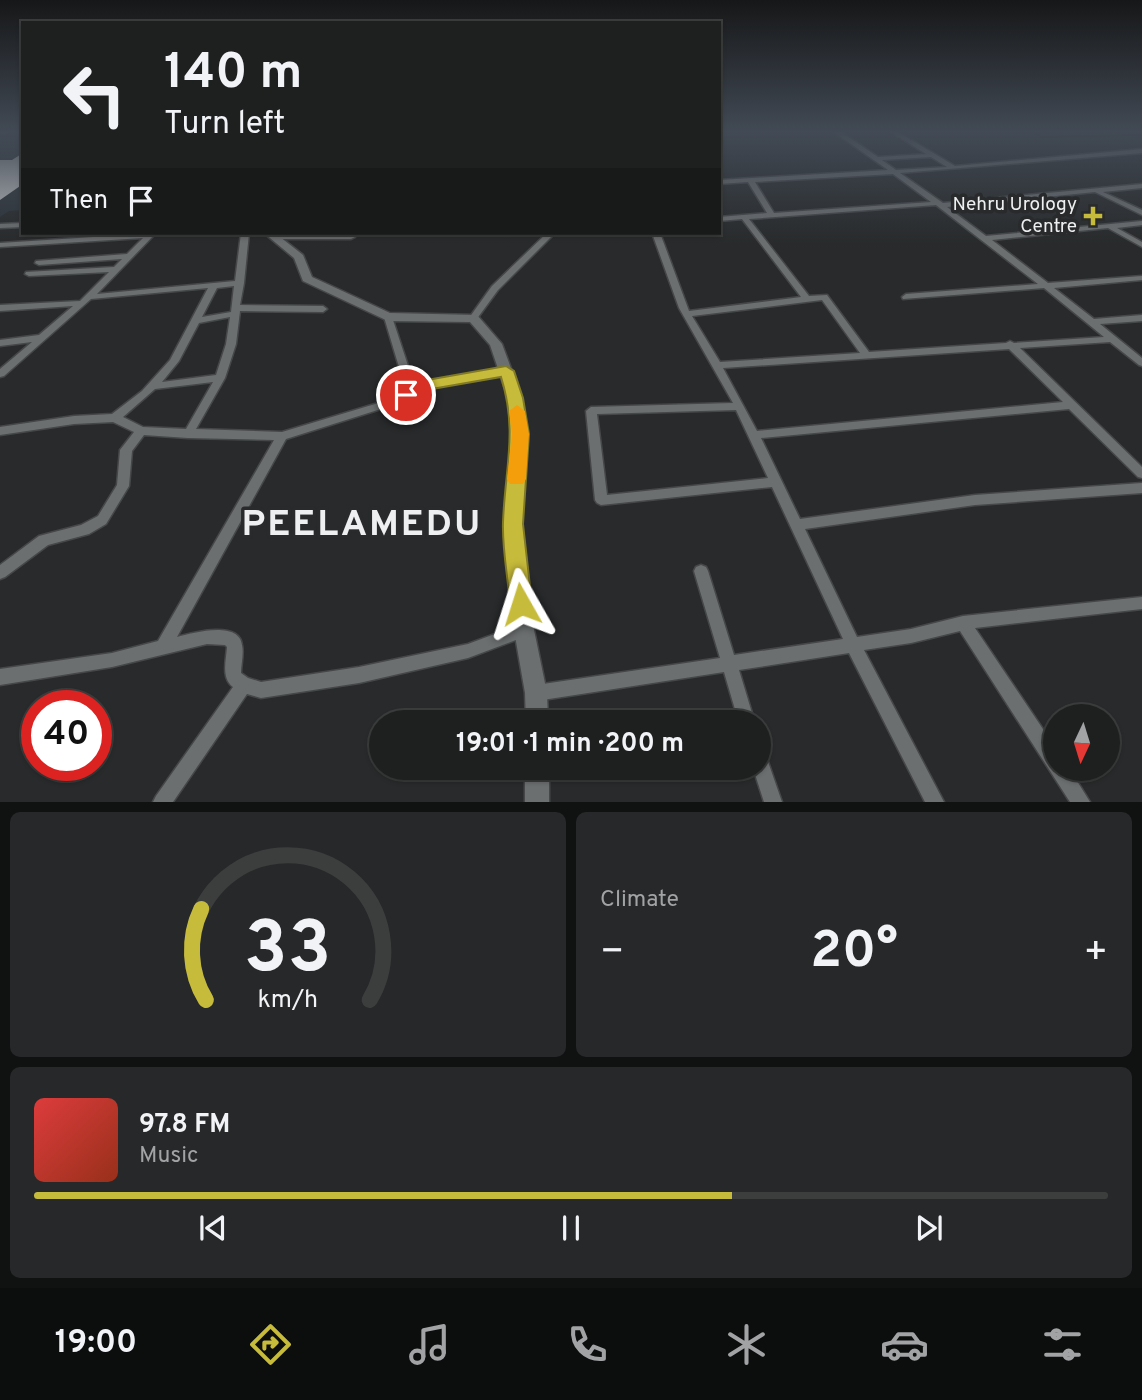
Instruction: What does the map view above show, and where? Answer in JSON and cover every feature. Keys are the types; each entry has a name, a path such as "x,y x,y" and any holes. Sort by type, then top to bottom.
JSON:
{"street":[{"path":"889,169 986,238 1142,363"},
{"path":"721,182 932,169"},
{"path":"751,181 771,214"},
{"path":"721,219 941,204 1142,186"},
{"path":"1096,190 1142,213"},
{"path":"744,217 807,299"},
{"path":"986,238 1142,223"},
{"path":"0,226 21,225"},
{"path":"1110,226 1142,245"},
{"path":"0,245 137,235"},
{"path":"0,374 86,300 150,235"},
{"path":"188,434 220,378 231,344 245,235"},
{"path":"272,235 351,237"},
{"path":"272,235 299,257 307,279 388,317 473,318 496,344 515,398 520,434 513,524 524,630 537,710"},
{"path":"473,318 502,280 549,235"},
{"path":"657,235 683,308 740,406 853,645 935,802"},
{"path":"39,263 130,256"},
{"path":"29,274 118,269"},
{"path":"906,298 1050,288 1142,278"},
{"path":"0,308 240,283"},
{"path":"115,418 152,386 174,361 214,285"},
{"path":"688,314 824,297 866,354"},
{"path":"194,321 234,311 323,309"},
{"path":"388,317 410,388"},
{"path":"1092,322 1142,318"},
{"path":"0,343 39,338"},
{"path":"716,365 1112,339"},
{"path":"1010,344 1142,474"},
{"path":"0,431 74,420 115,418 141,431 282,436 399,400 410,388 506,371"},
{"path":"152,386 220,378"},
{"path":"753,435 1069,405"},
{"path":"740,406 591,411 601,500 774,482"},
{"path":"0,573 44,540 84,530 102,520 123,486 125,450 141,431"},
{"path":"164,646 282,436"},
{"path":"795,524 975,500 1142,488"},
{"path":"701,571 743,710"},
{"path":"536,693 911,636 963,623 1142,603"},
{"path":"963,623 1043,744"},
{"path":"0,677 112,660 207,636 228,638 235,644 233,677 244,685 261,690 359,675 468,651 524,630"},
{"path":"162,802 244,685"},
{"path":"537,780 537,802"},
{"path":"766,780 773,802"},
{"path":"1067,781 1081,802"}],"shaded area":[{"path":"0,169 21,169 21,210 9,211 0,217"}],"building":[{"path":"0,169 21,169 21,185 0,200"}],"slow traffic":[{"path":"516,479 520,434 517,411"}],"place":[{"name":"Nehru Urology Centre","path":"1093,216"}],"district":[{"name":"PEELAMEDU","path":"362,525"}],"route":[{"path":"406,395 410,388 506,371 515,398 520,434 513,524 521,604"}]}
